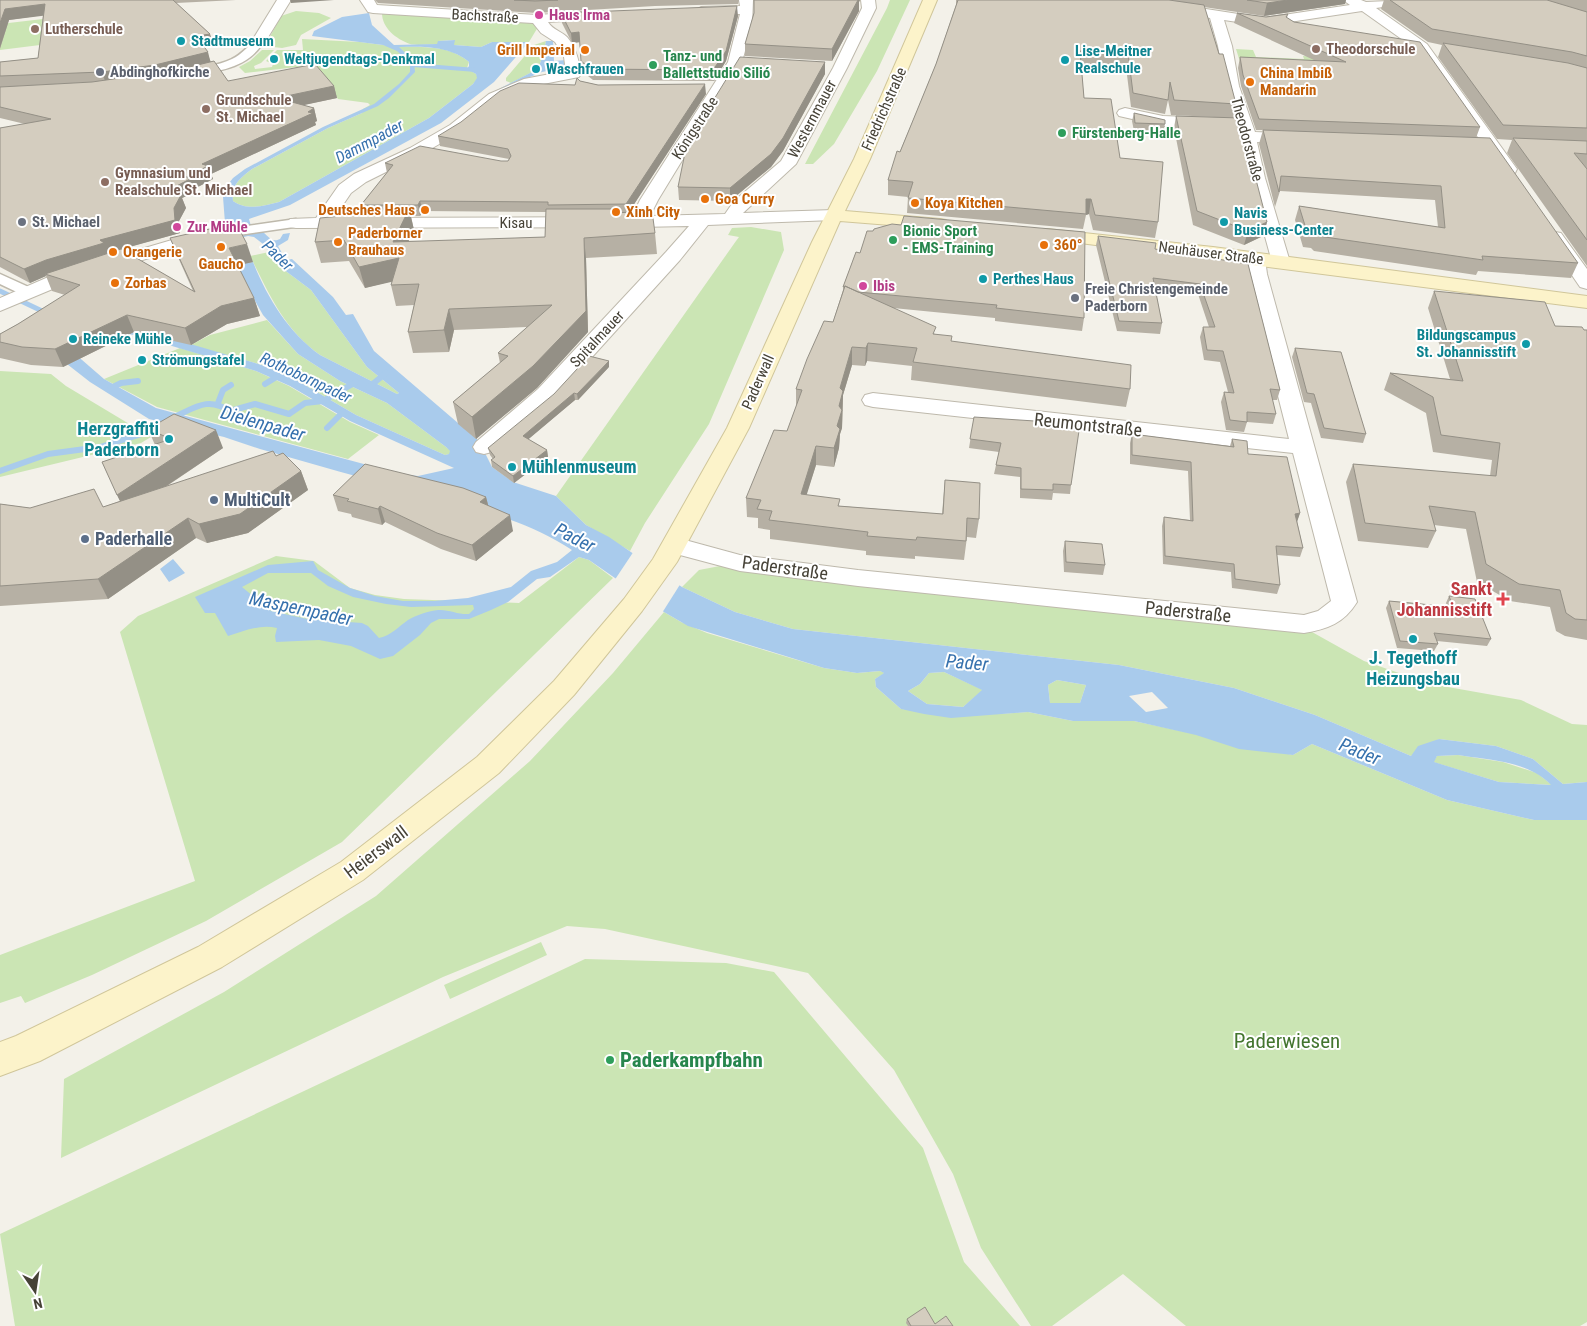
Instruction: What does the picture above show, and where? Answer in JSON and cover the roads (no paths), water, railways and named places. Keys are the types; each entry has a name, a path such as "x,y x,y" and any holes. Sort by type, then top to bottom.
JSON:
{"main road":[{"name":"Friedrichstraße","path":"834,216 862,159 930,0"},
{"path":"834,216 958,225"},
{"name":"Paderwall","path":"669,553 738,428 834,216"},
{"name":"Neuhäuser Straße","path":"1028,232 1281,262 1587,302"},
{"name":"Heierswall","path":"0,1059 27,1049 210,957 352,872 488,765 564,688 633,604 669,553"}],"street":[{"path":"176,76 238,60 254,49 284,0"},
{"name":"Westernmauer","path":"729,220 740,205 788,164 840,68 869,8 868,0"},
{"path":"1123,0 1264,22 1405,0"},
{"path":"1350,0 1364,6 1422,47 1519,184"},
{"name":"Bachstraße","path":"370,4 474,16 537,19 615,14"},
{"path":"474,16 490,5"},
{"path":"692,11 747,5"},
{"name":"Königstraße","path":"638,222 649,200 736,62 747,5"},
{"name":"Theodorstraße","path":"1216,16 1225,46 1232,86 1281,262"},
{"path":"537,19 546,30 561,39 571,57 574,74 587,86"},
{"path":"1292,27 1309,30"},
{"path":"1393,43 1440,50"},
{"path":"736,62 752,63"},
{"path":"822,67 840,68"},
{"path":"322,222 345,189 360,178 419,149 456,128 494,98 516,86 529,82 574,74"},
{"path":"702,88 720,88"},
{"path":"1125,113 1163,121 1316,140"},
{"path":"1473,145 1512,147"},
{"path":"419,149 447,154"},
{"name":"Kisau","path":"199,237 291,223 638,222 834,216"},
{"path":"1543,220 1587,283"},
{"name":"Spitalmauer","path":"484,447 546,394 673,256 702,221"},
{"path":"15,298 60,279 199,237"},
{"name":"Paderstraße","path":"669,553 858,578 1304,624 1316,622 1337,612 1344,602 1257,274 1256,259"},
{"path":"0,278 15,298"},
{"path":"15,298 53,300"},
{"name":"Reumontstraße","path":"873,400 1303,447"}],"water":[{"name":"Pader","path":"369,13 372,25 394,45 437,44 438,41 455,40 454,45 481,47 492,42 529,42 494,82 441,123 290,205 249,219 253,233 263,232 273,240 280,239 283,234 290,233 288,240 278,246 286,260 292,259 333,297 346,315 353,314 374,351 479,441 492,467 513,482 556,496 586,525 609,537 682,587 735,612 793,629 1119,665 1234,688 1315,715 1411,756 1418,746 1439,739 1496,746 1533,759 1563,784 1587,782 1587,820 1534,820 1447,800 1312,744 1293,755 1239,749 1196,735 1134,721 1073,721 1028,712 951,718 901,709 876,687 875,679 884,673 880,671 857,673 824,668 688,626 664,612 589,560 579,557 550,577 537,579 508,602 491,610 469,619 439,619 431,623 420,635 393,656 380,659 351,646 319,640 276,642 277,628 271,627 252,629 228,636 215,613 205,613 195,597 268,565 313,561 318,570 350,588 375,596 403,601 434,601 468,598 511,587 531,571 557,562 572,550 536,530 498,516 260,449 224,437 149,419 90,382 58,357 74,353 104,379 156,408 401,474 418,476 454,468 350,421 290,386 256,371 135,335 117,333 146,331 262,365 298,381 356,415 445,455 449,454 450,451 446,447 387,403 340,381 298,354 263,315 235,265 253,262 272,301 288,325 320,355 397,394 399,393 367,367 311,290 279,266 263,244 254,237 248,236 224,242 220,240 225,223 223,197 226,187 233,178 245,169 323,127 374,104 399,84 410,72 407,60 397,51 383,45 312,36 314,31 342,17","holes":["399,47 427,47 445,50 469,62 467,69 476,74 477,78 473,84 429,118 279,202 250,207 233,201 235,186 252,169 328,128 378,106 389,98 415,72 412,60","268,573 311,573 328,586 353,597 386,604 411,607 473,605 474,609 469,614 442,610 415,616 388,635 379,638 368,626 362,623 307,619 271,611 242,587","944,672 982,690 963,707 927,704 908,691 920,684 929,673","1057,680 1086,685 1080,703 1050,703 1048,685","1152,692 1168,708 1146,712 1129,696","1458,755 1495,760 1520,766 1542,777 1551,785 1499,782 1434,762 1437,756"]},
{"path":"546,41 553,41 554,61 566,60 567,67 542,72 489,94 538,69"},
{"path":"173,559 185,573 169,582 160,569"}],"waterway":[{"path":"413,65 476,70"},
{"name":"Rothobornpader","path":"0,291 42,311"},
{"path":"369,387 386,373"},
{"path":"265,384 278,376"},
{"path":"111,388 121,383 138,381"},
{"name":"Dielenpader","path":"172,418 194,407 208,404 214,404 230,411 255,404 289,414 305,403 323,401 356,382"},
{"name":"Dielenpader","path":"218,403 223,390 231,385"},
{"path":"327,428 343,412"},
{"path":"0,471 48,454 100,447 145,433"}],"place":[{"name":"Haus Irma","path":"539,15"},
{"name":"Lutherschule","path":"35,29"},
{"name":"Stadtmuseum","path":"181,41"},
{"name":"Theodorschule","path":"1316,49"},
{"name":"Grill Imperial","path":"585,50"},
{"name":"Weltjugendtags-Denkmal","path":"274,59"},
{"name":"Lise-Meitner Realschule","path":"1065,60"},
{"name":"Tanz- und Ballettstudio Silió","path":"653,65"},
{"name":"Waschfrauen","path":"536,69"},
{"name":"Abdinghofkirche","path":"100,72"},
{"name":"China Imbiß Mandarin","path":"1250,82"},
{"name":"Grundschule St. Michael","path":"206,109"},
{"name":"Fürstenberg-Halle","path":"1062,133"},
{"name":"Gymnasium und Realschule St. Michael","path":"105,182"},
{"name":"Goa Curry","path":"705,199"},
{"name":"Koya Kitchen","path":"915,203"},
{"name":"Deutsches Haus","path":"425,210"},
{"name":"Xinh City","path":"616,212"},
{"name":"St. Michael","path":"22,222"},
{"name":"Navis Business-Center","path":"1224,222"},
{"name":"Zur Mühle","path":"177,227"},
{"name":"Bionic Sport - EMS-Training","path":"893,240"},
{"name":"Paderborner Brauhaus","path":"338,242"},
{"name":"360°","path":"1044,245"},
{"name":"Gaucho","path":"221,247"},
{"name":"Orangerie","path":"113,252"},
{"name":"Perthes Haus","path":"983,279"},
{"name":"Zorbas","path":"115,283"},
{"name":"Ibis","path":"863,286"},
{"name":"Freie Christengemeinde Paderborn","path":"1075,298"},
{"name":"Reineke Mühle","path":"73,339"},
{"name":"Bildungscampus St. Johannisstift","path":"1526,344"},
{"name":"Strömungstafel","path":"142,360"},
{"name":"Herzgraffiti Paderborn","path":"169,439"},
{"name":"Mühlenmuseum","path":"512,467"},
{"name":"MultiCult","path":"214,500"},
{"name":"Paderhalle","path":"85,539"},
{"name":"Sankt Johannisstift","path":"1503,599"},
{"name":"J. Tegethoff Heizungsbau","path":"1413,639"},
{"name":"Paderkampfbahn","path":"610,1060"}],"water label":[{"name":"Dammpader","path":"369,141"},
{"name":"Maspernpader","path":"301,608"}],"park label":[{"name":"Paderwiesen","path":"1287,1041"}]}
